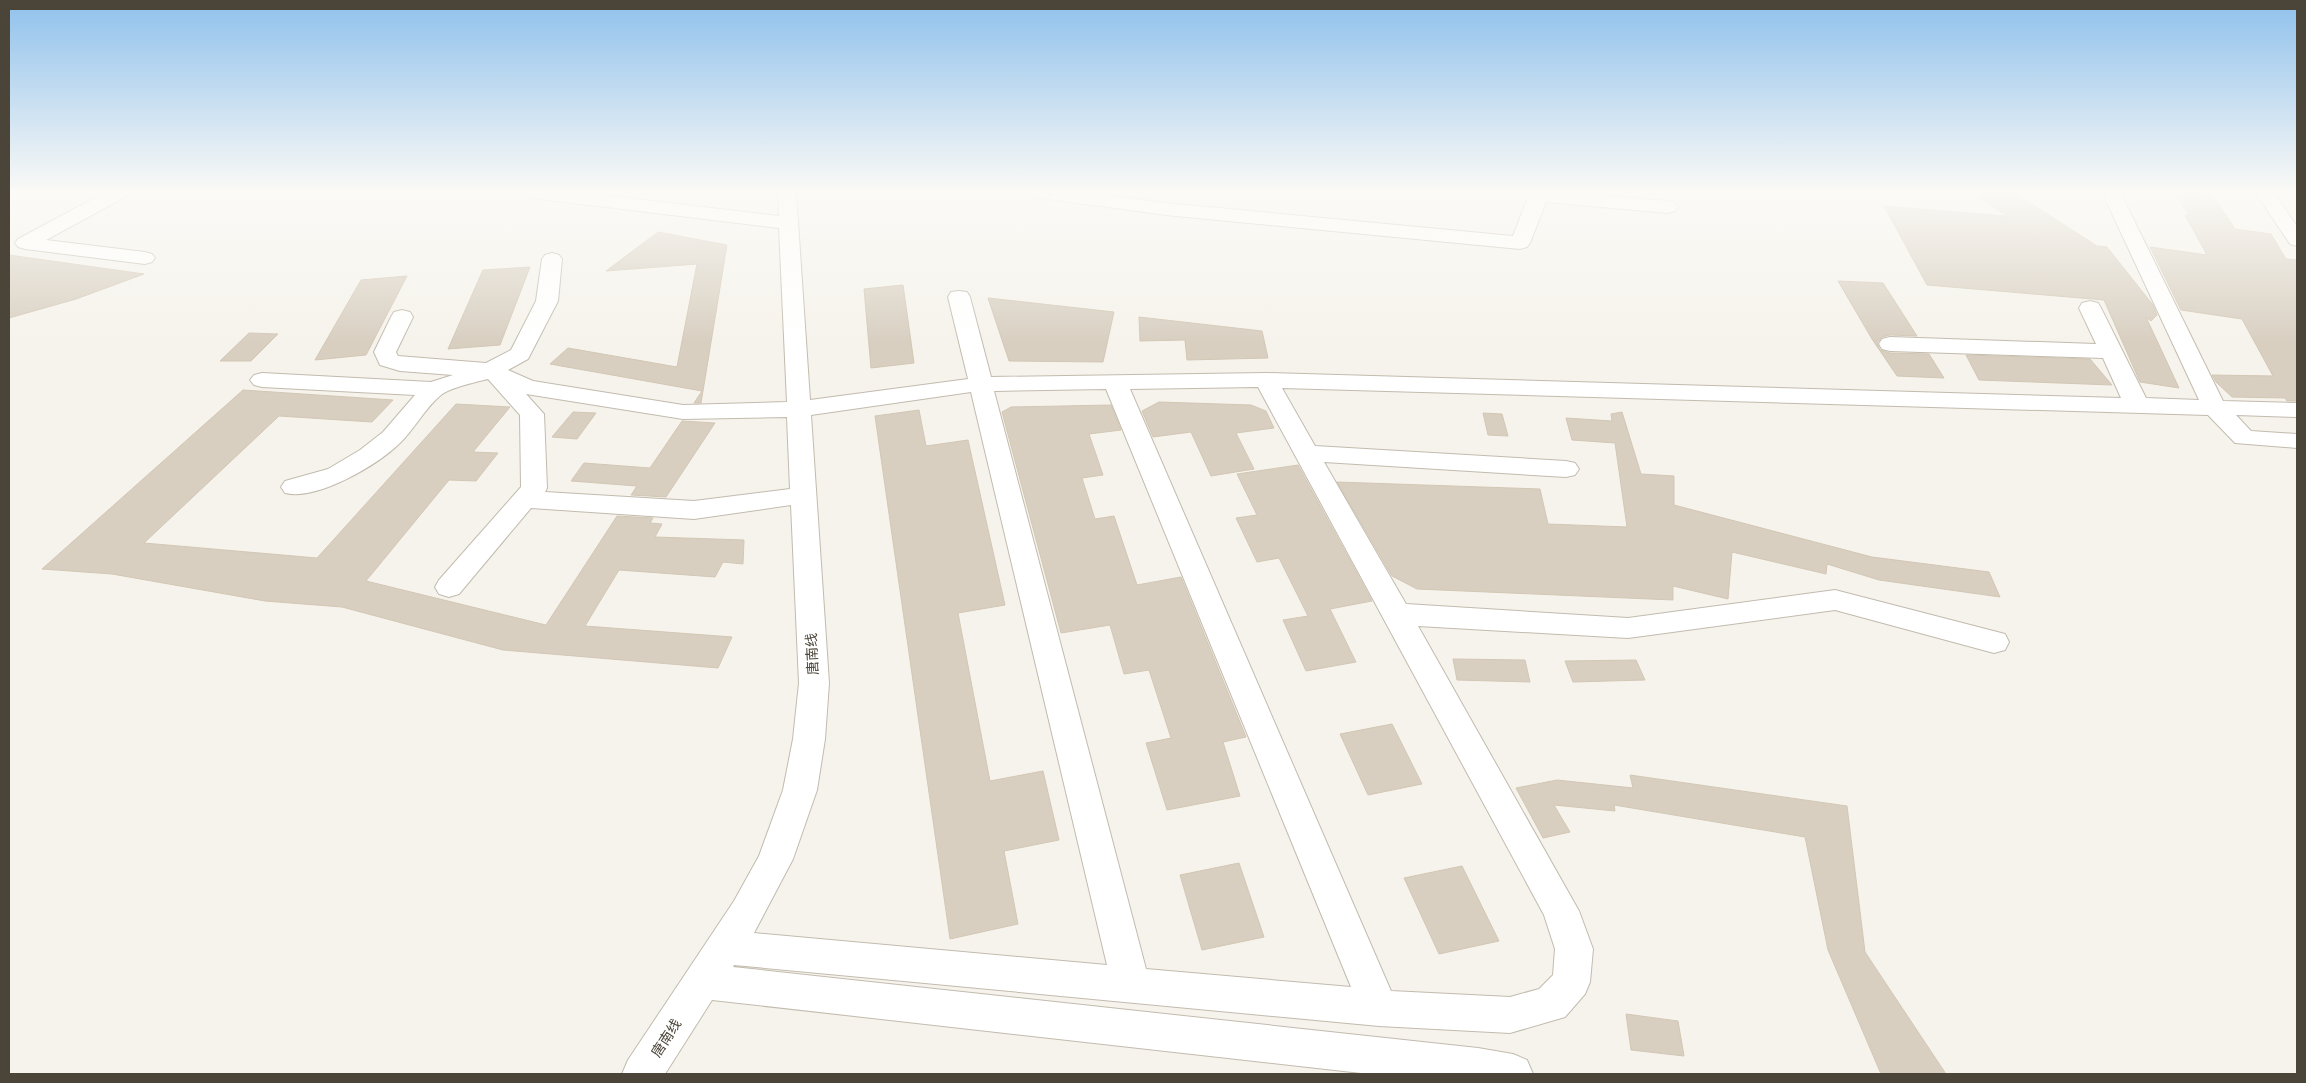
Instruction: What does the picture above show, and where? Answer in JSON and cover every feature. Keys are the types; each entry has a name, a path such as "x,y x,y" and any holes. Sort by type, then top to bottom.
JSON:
{"street":[{"path":"27,243 145,258"},
{"name":"唐南线","path":"642,1074 747,912 775,859 800,790 809,739 814,683 790,243"},
{"path":"2135,243 2214,407 2244,438 2297,441"},
{"path":"262,380 433,389 490,370 520,354 547,301 552,259"},
{"path":"959,297 1131,984"},
{"path":"2090,308 2137,405"},
{"path":"402,317 385,352 388,360 400,364 490,370 527,387 683,412 799,408 981,384 1266,380 2297,410"},
{"path":"1890,344 2111,351"},
{"path":"449,587 534,488 532,414 490,370"},
{"path":"726,947 1379,1008 1510,1015 1551,1004 1571,982 1574,949 1561,911 1266,380"},
{"path":"1115,382 1379,1008"},
{"path":"294,488 337,474 369,455 392,436 433,389"},
{"path":"1307,454 1566,469"},
{"path":"525,499 694,510 804,495"},
{"path":"1396,614 1628,628 1835,600 1994,642"},
{"path":"703,981 1478,1067 1513,1074"}],"building":[{"path":"644,243 714,243 727,245 701,403 694,403 702,391 550,364 568,348 677,367 697,264 606,271"},
{"path":"1904,243 2092,243 2097,246 2107,247 2153,305 2157,315 2151,321 2146,317 2179,388 2140,382 2104,300 1927,285"},
{"path":"2200,243 2276,243 2286,259 2297,260 2297,401 2287,401 2285,398 2232,397 2216,382 2212,375 2273,376 2242,319 2181,310 2150,247 2207,255"},
{"path":"9,255 144,274 76,299 9,318"},
{"path":"530,267 500,345 448,349 483,270"},
{"path":"407,276 366,355 315,360 361,280"},
{"path":"1838,281 1883,283 1917,336 1890,335 1882,337 1877,343 1880,350 1890,353 1929,354 1944,378 1897,376 1872,339"},
{"path":"903,285 914,363 871,368 864,289"},
{"path":"988,298 1114,312 1103,362 1009,361"},
{"path":"1139,317 1262,331 1268,358 1187,360 1185,340 1140,341"},
{"path":"249,333 278,334 251,361 220,361"},
{"path":"1966,355 2090,359 2112,385 1979,380"},
{"path":"243,390 393,400 372,422 279,416 144,543 317,558 456,404 510,407 473,452 498,453 476,481 449,480 366,581 546,625 617,516 653,518 650,523 662,524 655,537 744,540 743,564 723,562 715,577 619,570 585,626 732,637 718,668 503,650 342,607 265,601 112,574 42,569"},
{"path":"1159,402 1251,405 1266,411 1274,428 1236,433 1254,469 1211,476 1191,432 1153,437 1142,411"},
{"path":"1111,405 1121,430 1089,434 1103,475 1082,478 1095,519 1114,516 1137,585 1181,577 1246,737 1223,742 1240,796 1167,810 1146,743 1171,738 1149,670 1124,674 1110,625 1061,633 1002,412 1011,407"},
{"path":"919,410 926,446 968,440 1005,605 958,613 990,781 1043,771 1059,840 1004,851 1018,924 950,939 875,416"},
{"path":"573,412 596,413 577,439 552,437"},
{"path":"1622,412 1641,474 1674,476 1674,505 1872,557 1989,572 2000,597 1879,580 1827,564 1826,574 1732,552 1728,599 1673,586 1673,600 1417,589 1392,576 1337,482 1540,489 1548,524 1627,527 1615,443 1572,440 1566,418 1612,421 1611,414"},
{"path":"1483,413 1502,414 1508,436 1488,435"},
{"path":"682,421 715,423 666,497 631,495 637,486 571,481 584,463 650,468"},
{"path":"1298,465 1372,601 1330,609 1356,662 1306,671 1283,620 1308,616 1279,558 1257,562 1236,518 1257,515 1237,474"},
{"path":"1453,659 1525,660 1530,682 1457,680"},
{"path":"1636,660 1645,680 1573,682 1565,661"},
{"path":"1392,724 1422,784 1368,795 1340,734"},
{"path":"1630,775 1847,806 1865,952 1946,1074 1881,1074 1828,950 1805,837 1614,805 1615,811 1554,805 1570,832 1543,838 1516,788 1557,780 1633,788"},
{"path":"1239,863 1264,937 1202,950 1180,875"},
{"path":"1462,866 1499,941 1439,954 1404,878"},
{"path":"1626,1014 1678,1021 1684,1056 1631,1050"}]}
